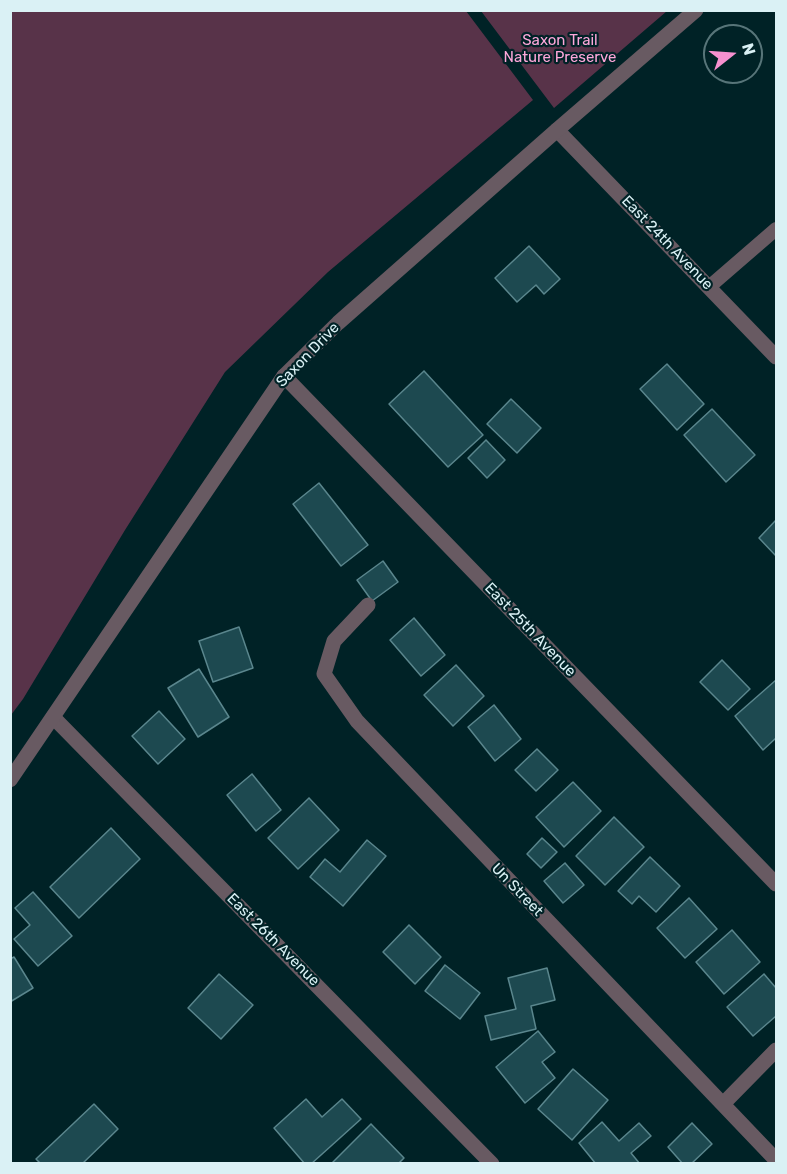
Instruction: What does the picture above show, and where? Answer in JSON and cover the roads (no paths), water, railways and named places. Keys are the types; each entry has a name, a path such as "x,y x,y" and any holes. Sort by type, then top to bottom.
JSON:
{"street":[{"name":"Saxon Drive","path":"10,780 284,376 338,323 696,10"},
{"name":"East 24th Avenue","path":"557,130 777,357"},
{"name":"East 25th Avenue","path":"284,376 777,884"},
{"name":"Un Street","path":"368,605 334,641 324,674 357,721 777,1160"},
{"name":"East 26th Avenue","path":"53,717 492,1164"},
{"path":"723,1104 777,1050"}],"lane":[{"path":"709,287 777,229"}],"park label":[{"name":"Saxon Trail Nature Preserve","path":"560,50"}]}
